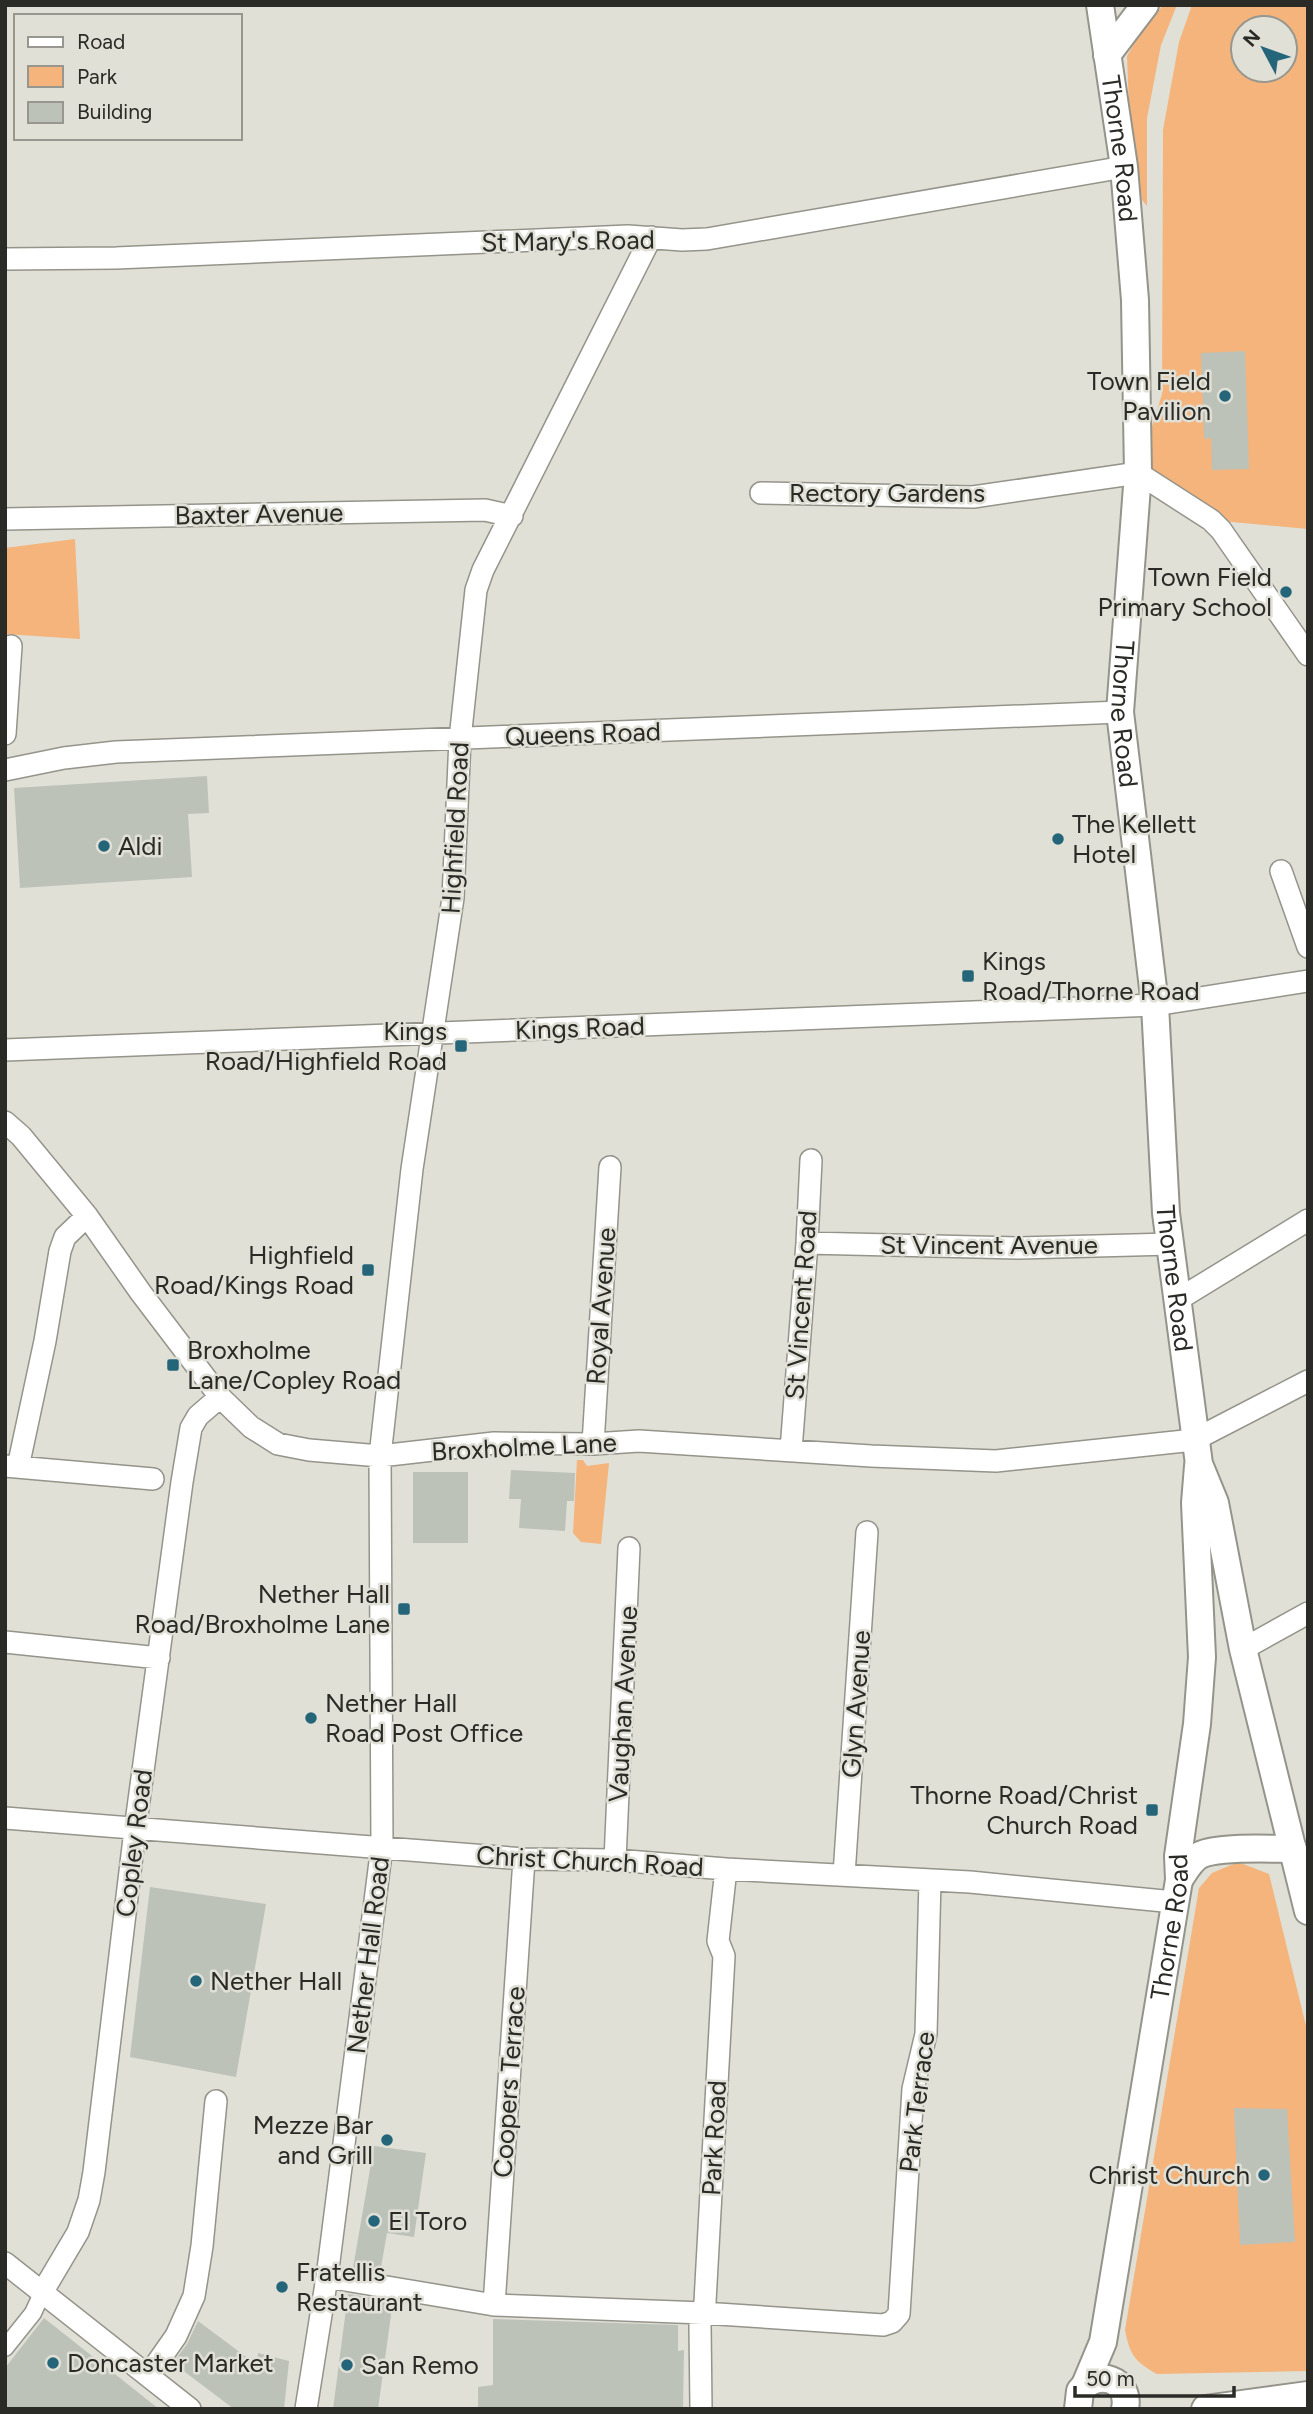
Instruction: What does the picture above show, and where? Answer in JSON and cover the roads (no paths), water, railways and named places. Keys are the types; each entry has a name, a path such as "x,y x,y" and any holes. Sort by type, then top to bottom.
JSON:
{"street":[{"name":"Thorne Road","path":"1082,2397 1106,2323 1177,1891 1178,1856 1197,1724 1202,1657 1195,1503 1196,1452 1179,1299 1166,1213 1155,1005 1120,712 1138,473 1135,300 1124,167 1100,5"},
{"path":"1107,55 1145,5"},
{"name":"St Mary's Road","path":"5,259 116,258 628,236 707,239 1124,167"},
{"name":"Highfield Road","path":"380,1456 412,1169 453,898 460,739 475,590 651,237"},
{"path":"1138,473 1211,520 1221,530 1308,655"},
{"name":"Rectory Gardens","path":"761,493 973,497 1138,473"},
{"name":"Baxter Avenue","path":"5,519 485,510 512,516"},
{"path":"5,734 11,646"},
{"name":"Queens Road","path":"5,769 116,752 1120,712"},
{"path":"1281,871 1308,947"},
{"name":"Kings Road","path":"5,1050 1155,1005 1308,981"},
{"name":"Broxholme Lane","path":"5,1122 21,1136 87,1216 220,1397 251,1427 278,1444 310,1450 380,1456 494,1443 593,1444 639,1441 996,1461 1196,1452"},
{"name":"St Vincent Road","path":"790,1450 811,1160"},
{"name":"Royal Avenue","path":"593,1444 610,1167"},
{"path":"87,1216 65,1237 60,1251 45,1341 12,1467 153,1479"},
{"path":"1179,1299 1308,1220"},
{"name":"St Vincent Avenue","path":"807,1243 1008,1248 1171,1244"},
{"path":"1196,1452 1308,1381"},
{"name":"Copley Road","path":"43,2291 78,2232 89,2200 135,1830 191,1428 198,1416 220,1397"},
{"name":"Thorne Road","path":"1196,1452 1215,1503 1243,1649 1308,1911"},
{"name":"Nether Hall Road","path":"306,2409 327,2277 382,1846 380,1456"},
{"name":"Glyn Avenue","path":"844,1875 867,1532"},
{"name":"Vaughan Avenue","path":"615,1860 629,1548"},
{"path":"1243,1649 1308,1613"},
{"path":"5,1642 159,1658"},
{"name":"Christ Church Road","path":"5,1818 524,1859 615,1860 726,1869 1177,1891"},
{"path":"1177,1891 1190,1864 1200,1855 1293,1849"},
{"name":"Coopers Terrace","path":"494,2305 524,1859"},
{"name":"Park Road","path":"701,2409 700,2325 705,2302 724,1956 718,1941 726,1869"},
{"name":"Park Terrace","path":"703,2313 883,2325 892,2322 899,2314 913,2089 926,2034 930,1880"},
{"path":"148,2376 176,2336 194,2296 202,2246 216,2101"},
{"path":"5,2263 190,2409"},
{"path":"327,2277 494,2305 703,2313"},
{"path":"5,2348 33,2313 43,2291"},
{"path":"1082,2397 1100,2378 1116,2382 1125,2395 1125,2409"},
{"path":"1205,2409 1308,2395"}],"place":[{"name":"Town Field Pavilion","path":"1225,396"},
{"name":"Town Field Primary School","path":"1286,592"},
{"name":"The Kellett Hotel","path":"1058,839"},
{"name":"Aldi","path":"104,846"},
{"name":"Kings Road/Thorne Road","path":"968,976"},
{"name":"Kings Road/Highfield Road","path":"461,1046"},
{"name":"Highfield Road/Kings Road","path":"368,1270"},
{"name":"Broxholme Lane/Copley Road","path":"173,1365"},
{"name":"Nether Hall Road/Broxholme Lane","path":"404,1609"},
{"name":"Nether Hall Road Post Office","path":"311,1718"},
{"name":"Thorne Road/Christ Church Road","path":"1152,1810"},
{"name":"Nether Hall","path":"196,1981"},
{"name":"Mezze Bar and Grill","path":"387,2140"},
{"name":"Christ Church","path":"1264,2175"},
{"name":"El Toro","path":"374,2221"},
{"name":"Fratellis Restaurant","path":"282,2287"},
{"name":"Doncaster Market","path":"53,2363"},
{"name":"San Remo","path":"347,2365"}]}
